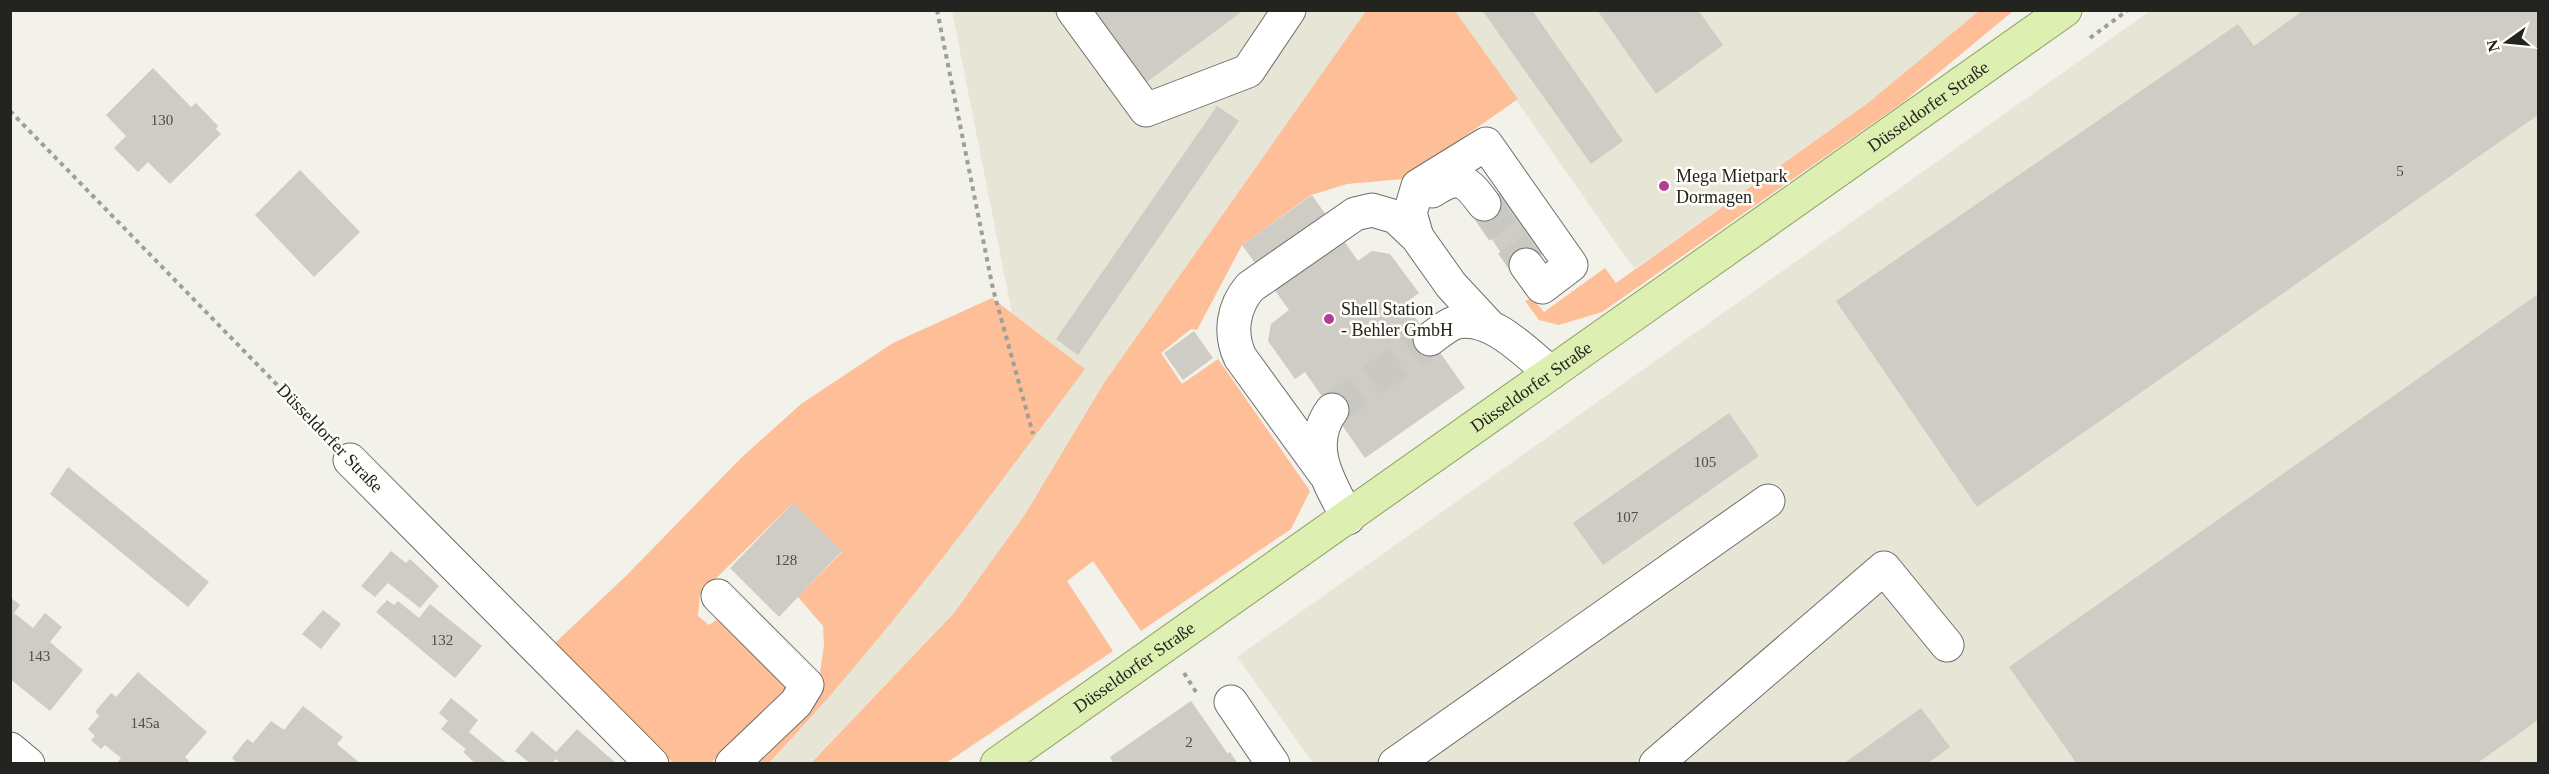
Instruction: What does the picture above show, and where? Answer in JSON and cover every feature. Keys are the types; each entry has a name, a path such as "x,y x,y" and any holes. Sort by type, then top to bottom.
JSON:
{"main road":[{"name":"Düsseldorfer Straße","path":"997,764 2065,10"}],"street":[{"path":"1073,10 1146,110 1248,71 1289,10"},
{"path":"1417,237 1410,213 1418,186 1486,144 1571,265 1542,287 1526,265"},
{"path":"1418,186 1432,191 1447,181 1462,181 1471,186 1484,204"},
{"path":"1348,518 1325,474 1240,357 1234,343 1234,319 1239,300 1250,287 1355,214 1372,210 1396,217 1417,237 1451,285 1490,327 1551,373"},
{"path":"1430,339 1452,323 1472,321 1490,327"},
{"path":"1325,474 1319,446 1323,423 1332,410"},
{"name":"Düsseldorfer Straße","path":"350,460 652,764"},
{"path":"1395,764 1767,501"},
{"path":"1656,764 1884,568 1947,645"},
{"path":"718,596 807,685 796,703 732,764"},
{"path":"1231,702 1273,764"},
{"path":"10,749 28,764"}],"path":[{"path":"937,10 993,289 1033,434"},
{"name":"Düsseldorfer Straße","path":"10,111 350,460"},
{"path":"1164,646 1212,715 1231,702"}],"shaded area":[{"path":"952,11 1366,11 1104,383 1024,516 954,613 810,763 769,764 808,721 1085,369 1012,313"},
{"path":"1366,11 1455,11 1518,99 1403,179 1347,184 1311,195 1242,245 1197,330 1191,329 1161,353 1182,384 1218,359 1310,491 1291,529 1141,631 1093,561 1067,581 1113,651 946,763 810,764 954,613 1024,516 1104,383"},
{"name":"Mega Mietpark Dormagen","path":"1454,11 1979,11 1868,103 1634,269"},
{"path":"1979,11 2013,11 1902,103 1602,312 1559,325 1539,320 1525,301 1532,298 1544,312 1605,268 1616,283 1868,103"},
{"path":"2150,11 2538,11 2538,763 1313,763 1237,657"},
{"path":"992,298 1085,369 933,570 812,716 769,763 740,763 806,698 820,672 824,646 823,626 798,597 842,552 792,504 700,594 698,616 709,625 718,619 787,687 711,763 673,763 555,643 626,576 740,459 801,404 893,343"}],"building":[{"path":"1084,10 1244,10 1140,87"},
{"path":"1482,10 1532,10 1623,141 1591,164"},
{"path":"1597,10 1698,10 1723,45 1656,94"},
{"path":"2304,10 2538,10 2538,115 1977,507 1836,301 2238,24 2254,46"},
{"path":"153,68 191,107 196,103 218,126 216,129 221,134 170,184 148,162 138,172 114,148 126,136 106,115"},
{"path":"1217,106 1239,121 1078,355 1056,339"},
{"path":"300,170 360,232 314,277 255,215"},
{"path":"1503,191 1545,252 1515,273 1473,212"},
{"path":"1312,195 1358,261 1372,251 1390,254 1419,293 1405,303 1465,388 1365,458 1305,372 1295,379 1268,341 1271,324 1289,310 1242,245"},
{"path":"2538,294 2538,720 2476,764 2077,764 2009,667"},
{"path":"1194,331 1213,358 1183,380 1164,353"},
{"path":"1729,413 1759,456 1603,565 1573,523"},
{"path":"68,467 209,582 188,607 50,494"},
{"path":"793,503 842,551 779,617 730,568"},
{"path":"391,551 406,563 410,559 439,586 420,608 388,583 375,597 361,586"},
{"path":"10,597 20,605 14,613 33,628 45,613 62,627 50,642 83,670 50,711 10,679"},
{"path":"387,600 394,605 398,601 419,618 430,604 482,646 455,678 376,612"},
{"path":"323,610 341,624 321,649 302,634"},
{"path":"138,672 207,732 185,757 189,761 187,764 116,764 121,758 105,745 101,749 91,740 95,736 88,729 99,716 95,712 111,693 116,697"},
{"path":"451,698 478,720 469,732 508,764 476,764 463,752 466,749 441,729 448,721 439,713"},
{"path":"1191,701 1228,754 1230,752 1238,764 1114,764 1110,757"},
{"path":"303,706 343,737 337,744 361,764 238,764 232,758 247,739 253,743 271,721 284,730"},
{"path":"1921,708 1950,747 1927,764 1843,764"},
{"path":"577,729 617,764 561,764 556,759 552,764 531,764 515,751 532,731 556,752"}],"tunnel":[{"path":"1484,204 1526,265"},
{"path":"1332,410 1430,339"}],"place":[{"name":"Mega Mietpark Dormagen","path":"1664,186"},
{"name":"Shell Station - Behler GmbH","path":"1329,319"}]}
